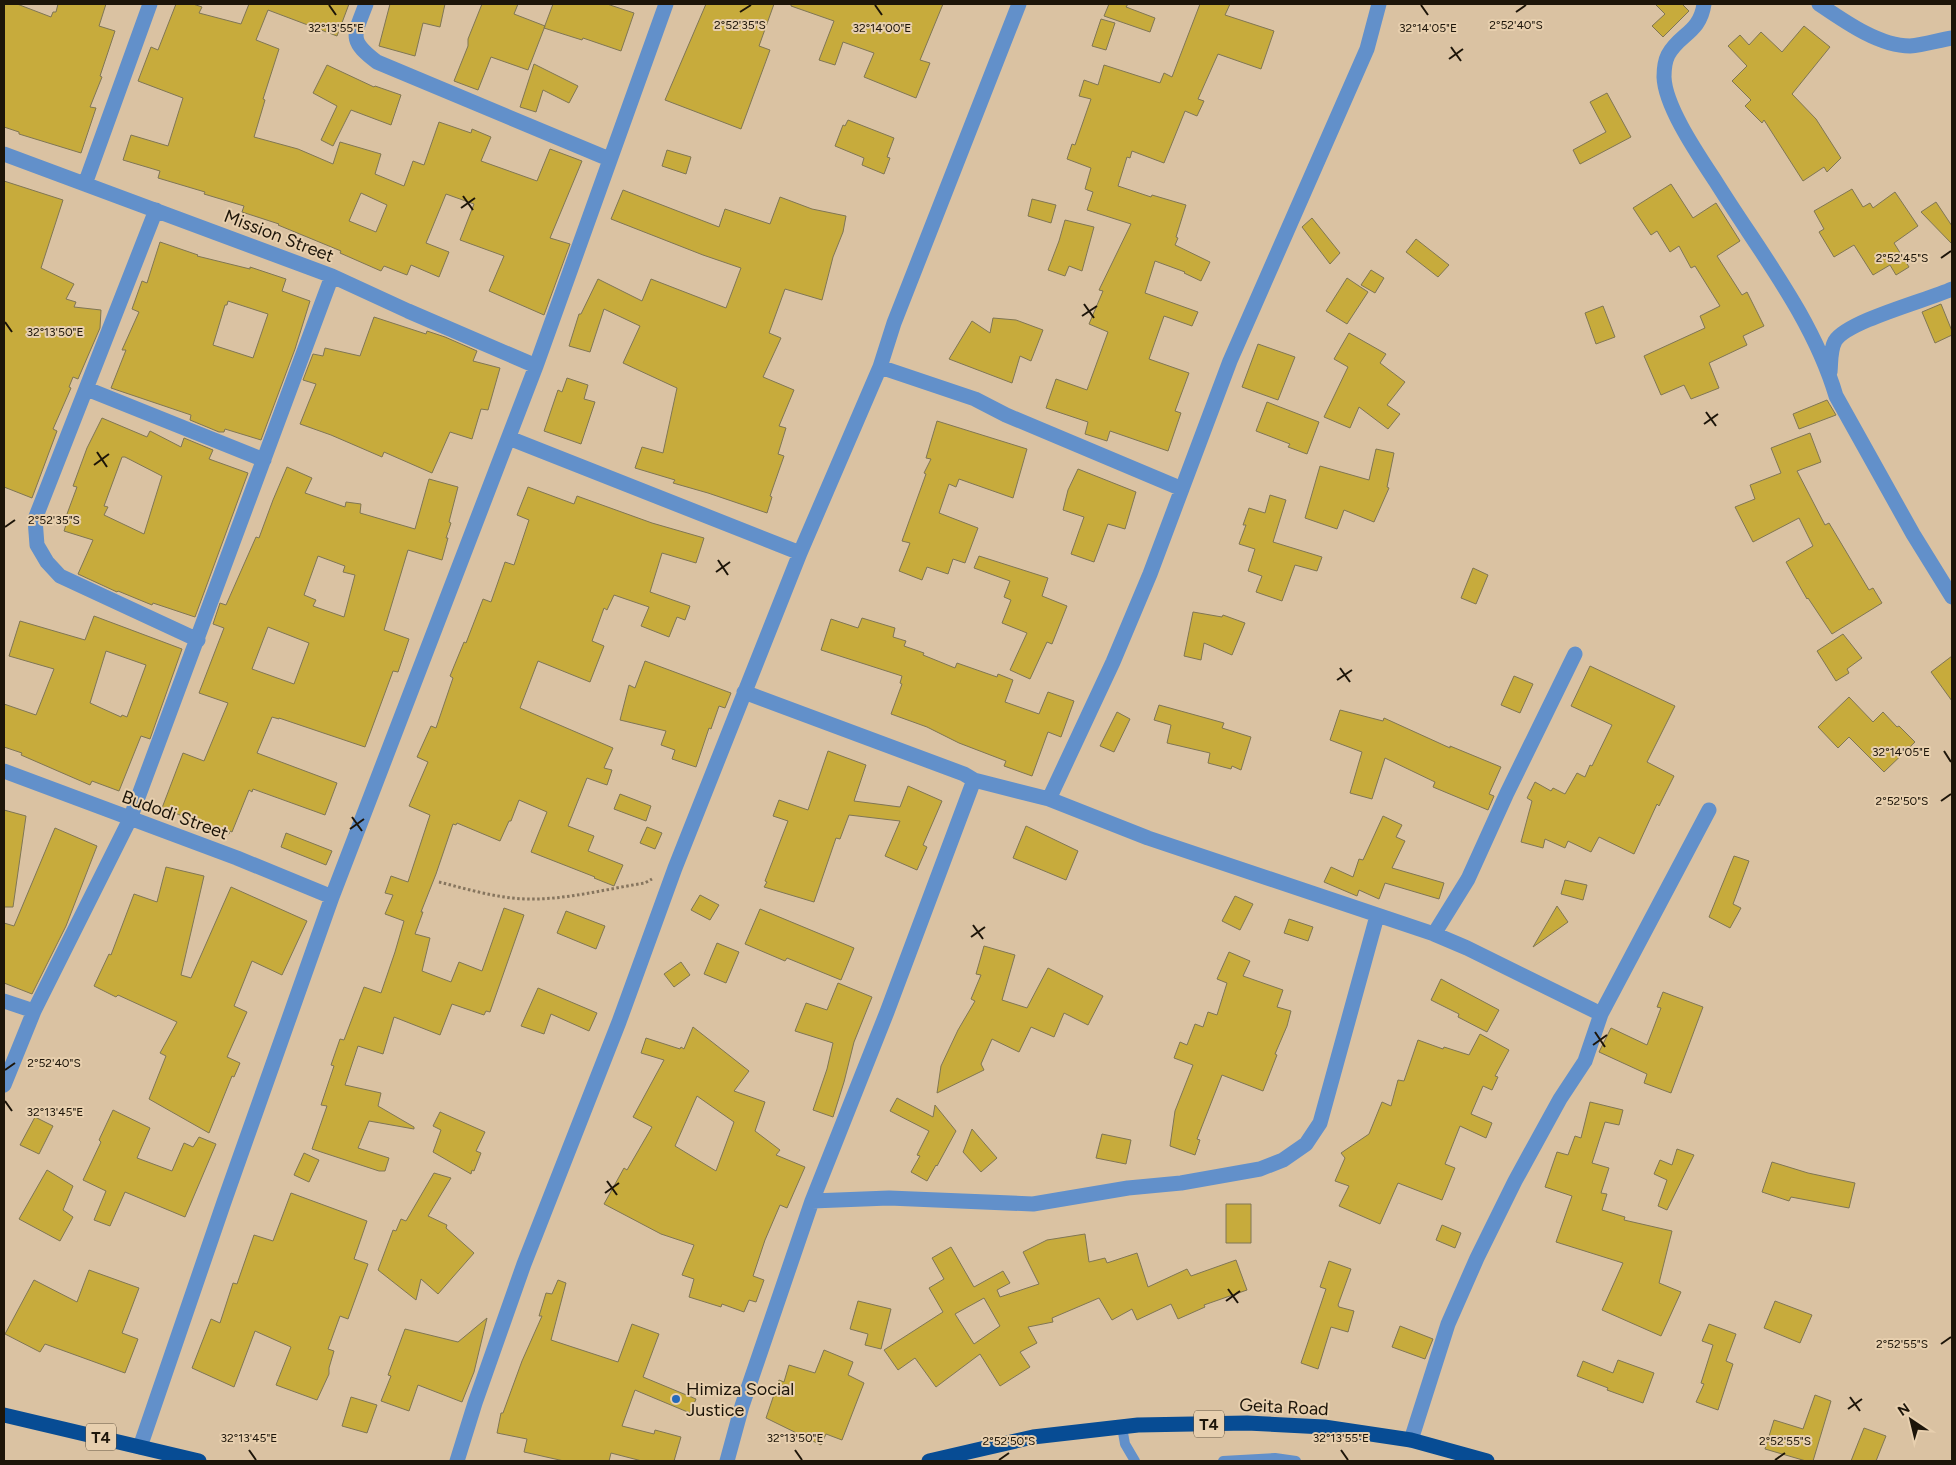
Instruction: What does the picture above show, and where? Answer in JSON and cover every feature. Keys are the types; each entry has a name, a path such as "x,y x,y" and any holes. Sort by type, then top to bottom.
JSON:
{"highway":[{"name":"T4","path":"4,1415 199,1461"},
{"name":"Geita Road","path":"930,1461 1033,1437 1148,1425 1257,1424 1324,1427 1411,1440 1487,1461"}],"street":[{"path":"85,184 150,4"},
{"path":"366,4 356,33 356,43 361,50 377,62 609,159"},
{"path":"140,1446 332,897 536,366 666,4"},
{"path":"457,1461 475,1403 524,1264 618,1022 675,868 800,553 880,367 894,323 1019,4"},
{"path":"1049,799 1114,662 1150,574 1230,361 1367,49 1379,4"},
{"path":"1704,4 1701,19 1668,55 1664,77 1666,93 1704,164 1813,336 1836,396 1913,534 1952,597"},
{"path":"1819,4 1850,25 1893,45 1911,46 1952,38"},
{"name":"Mission Street","path":"4,154 332,276 536,366"},
{"path":"156,210 35,519 36,545 47,562 60,576 198,640"},
{"path":"4,1084 34,1011 130,819 332,276"},
{"path":"1829,374 1832,348 1840,335 1874,318 1952,289"},
{"path":"880,367 975,399 1006,415 1182,489"},
{"path":"87,389 264,460"},
{"path":"509,438 800,553"},
{"path":"1434,934 1468,879 1507,793 1576,654"},
{"path":"744,692 964,774 974,780 1049,799 1148,838 1434,934 1467,948 1602,1014"},
{"name":"Budodi Street","path":"4,771 237,858 332,897"},
{"path":"726,1461 742,1406 812,1201 887,1012 974,780"},
{"path":"1411,1440 1448,1324 1477,1258 1515,1180 1560,1099 1585,1061 1602,1014 1709,810"},
{"path":"812,1201 889,1198 1033,1204 1128,1188 1181,1183 1222,1176 1260,1169 1283,1160 1306,1144 1320,1123 1377,916"},
{"path":"4,1001 34,1011"}],"lane":[{"path":"1122,1427 1125,1444 1135,1461"},
{"path":"1223,1461 1275,1458 1296,1461"}],"path":[{"path":"439,882 502,897 525,899 559,898 645,883 675,868"}],"building":[{"path":"4,4 17,4 51,17 53,12 56,12 58,4 106,4 99,26 115,31 100,76 102,77 90,107 96,108 81,153 19,134 19,132 4,127"},
{"path":"176,4 193,4 202,7 199,13 241,24 249,4 349,4 337,36 268,10 256,40 279,49 263,99 265,100 254,137 298,149 333,164 340,142 381,154 375,174 404,186 413,161 424,165 439,122 471,133 472,129 491,137 481,161 537,181 550,149 582,161 550,238 570,244 544,315 489,291 504,256 460,240 474,204 446,194 426,243 449,252 439,277 411,265 407,275 384,266 381,271 279,224 242,212 244,206 158,178 160,171 123,160 131,135 168,146 183,98 138,81 151,47 158,50","holes":["361,193 387,205 376,232 349,221"]},
{"path":"390,4 445,4 440,27 423,23 415,56 379,46"},
{"path":"482,4 518,4 514,14 545,26 528,70 491,57 478,90 454,81"},
{"path":"553,4 607,4 634,13 621,51 583,38 582,40 544,28"},
{"path":"706,4 774,4 759,46 770,50 741,129 665,100"},
{"path":"791,4 943,4 920,60 930,63 916,98 864,77 874,53 843,42 835,65 819,60 834,21 791,6"},
{"path":"1109,4 1128,4 1126,7 1155,18 1150,32 1104,16"},
{"path":"1200,4 1230,4 1225,15 1274,31 1261,69 1218,54 1198,99 1204,101 1197,116 1185,111 1164,163 1132,151 1130,158 1127,157 1118,186 1151,197 1152,195 1186,205 1175,245 1210,262 1201,281 1185,272 1155,261 1145,293 1198,312 1192,326 1164,316 1149,359 1189,373 1175,411 1181,413 1168,451 1110,431 1107,441 1085,434 1088,422 1046,408 1056,379 1087,390 1108,332 1089,324 1103,291 1099,290 1131,224 1087,210 1093,192 1085,189 1091,168 1067,159 1072,144 1075,145 1091,99 1079,96 1084,80 1098,85 1104,65 1160,83 1164,73 1172,77"},
{"path":"1655,4 1682,4 1689,11 1663,37 1652,26 1665,14"},
{"path":"1101,19 1115,23 1106,50 1092,46"},
{"path":"1804,26 1830,47 1792,94 1816,119 1841,158 1827,172 1824,167 1803,181 1764,120 1762,123 1745,106 1751,100 1732,81 1747,66 1728,46 1740,35 1749,45 1761,32 1782,52"},
{"path":"534,64 578,86 569,103 543,90 536,112 520,107"},
{"path":"327,65 374,87 401,95 391,125 351,110 333,146 321,140 337,106 313,93"},
{"path":"1607,93 1631,137 1580,164 1573,150 1606,132 1590,102"},
{"path":"848,120 894,138 887,157 890,158 884,174 862,165 864,158 835,146 843,125 845,126"},
{"path":"667,150 691,157 686,174 662,166"},
{"path":"4,181 63,200 41,268 74,284 66,299 76,302 74,307 101,310 100,328 78,379 73,377 69,387 71,388 53,429 57,431 32,498 4,487"},
{"path":"1671,184 1693,218 1716,203 1740,241 1717,256 1742,295 1747,292 1764,326 1743,336 1747,345 1709,363 1719,388 1691,399 1684,385 1661,395 1644,356 1705,328 1700,316 1720,306 1695,266 1691,268 1679,246 1670,252 1657,231 1651,235 1633,208"},
{"path":"1852,189 1863,207 1870,203 1873,208 1895,192 1918,226 1894,243 1909,267 1896,275 1890,265 1873,275 1854,245 1834,257 1819,232 1824,229 1814,211"},
{"path":"623,190 719,227 725,209 770,224 780,197 812,209 846,216 843,232 833,257 822,300 785,289 769,333 781,338 763,377 794,390 779,426 786,428 778,454 784,456 770,496 772,497 767,513 673,483 675,480 635,468 642,447 663,453 677,388 623,363 640,326 604,309 590,352 569,346 579,314 581,314 598,279 642,301 651,279 726,308 741,268 611,219"},
{"path":"1032,199 1056,205 1051,223 1028,216"},
{"path":"1936,202 1952,226 1952,244 1921,212"},
{"path":"1312,218 1340,253 1330,264 1302,227"},
{"path":"1065,220 1094,227 1082,271 1069,266 1065,276 1048,270"},
{"path":"1416,239 1449,265 1438,277 1406,252"},
{"path":"160,242 197,256 250,269 250,267 286,279 282,291 310,301 295,349 261,440 225,429 224,432 219,432 190,420 191,415 111,388 126,350 122,350 139,312 132,309 142,281 147,283","holes":["228,301 268,314 253,358 213,345 225,305 227,305"]},
{"path":"1371,270 1384,278 1375,293 1361,285"},
{"path":"1347,278 1368,292 1347,324 1326,311"},
{"path":"1941,304 1952,335 1935,343 1922,312"},
{"path":"1603,306 1615,337 1596,344 1585,313"},
{"path":"374,317 426,334 427,331 445,337 477,351 473,361 500,368 488,410 481,409 472,439 450,432 432,473 384,452 382,457 300,424 316,384 303,380 313,354 323,356 325,348 360,356"},
{"path":"993,318 1016,320 1043,330 1031,361 1020,356 1012,383 949,359 972,321 990,333"},
{"path":"1349,333 1386,354 1380,363 1405,382 1387,405 1400,414 1388,429 1359,407 1350,428 1324,417 1348,367 1334,359"},
{"path":"1258,344 1295,357 1278,400 1242,387"},
{"path":"567,378 588,385 584,399 595,402 581,444 544,431 558,390 562,392"},
{"path":"1827,400 1836,415 1799,429 1793,414"},
{"path":"1267,402 1319,422 1307,454 1288,447 1290,444 1256,431"},
{"path":"102,418 147,437 150,431 181,447 184,438 213,450 209,459 248,473 195,617 153,603 152,605 117,592 78,574 93,540 64,531 69,515 67,514 77,487 73,486 87,448","holes":["122,457 162,476 144,534 104,515 108,507 104,506"]},
{"path":"937,421 1027,449 1013,498 959,479 956,487 949,484 939,513 978,528 965,563 953,559 948,574 927,567 922,580 899,571 910,543 902,541 926,474 924,473 931,459 926,458"},
{"path":"1810,433 1821,462 1797,471 1825,525 1829,523 1869,590 1873,588 1882,603 1832,634 1807,599 1786,562 1813,546 1799,518 1753,542 1735,507 1755,499 1750,485 1781,473 1771,448"},
{"path":"1376,449 1394,453 1387,487 1389,488 1374,522 1344,510 1337,529 1305,518 1320,466 1369,480"},
{"path":"287,467 312,478 305,493 345,507 346,502 361,504 360,513 415,529 429,479 458,487 442,560 408,550 384,630 409,639 398,672 393,671 365,747 272,717 257,753 337,783 325,815 253,789 252,792 249,790 232,832 230,831 229,834 162,808 183,753 204,761 228,703 199,693 224,628 213,624 220,603 226,605 256,537 259,538","holes":["318,556 345,566 343,572 355,575 344,617 313,606 316,600 304,595","268,627 309,643 294,684 252,669"]},
{"path":"1078,469 1136,492 1125,529 1108,524 1094,562 1071,554 1084,517 1063,510 1068,490"},
{"path":"528,487 574,504 577,496 652,523 704,538 696,563 662,553 650,592 690,606 685,620 677,617 669,637 641,626 649,607 614,595 607,610 604,608 592,641 604,646 590,682 538,661 520,708 613,748 604,768 612,770 607,785 587,778 568,826 594,836 588,851 623,865 614,886 531,852 547,812 519,800 511,821 509,821 500,841 457,823 456,825 453,824 421,912 423,912 415,934 430,938 422,971 451,982 459,962 482,971 504,908 524,915 490,1012 486,1011 484,1015 452,1004 440,1035 394,1017 383,1054 358,1046 345,1085 381,1093 378,1106 414,1127 414,1129 369,1121 358,1148 389,1158 385,1171 379,1171 312,1149 327,1106 321,1105 334,1066 331,1065 340,1039 344,1040 364,987 381,993 395,952 404,921 385,914 393,895 385,893 391,876 408,882 430,815 409,806 428,762 417,757 431,726 436,728 453,678 450,676 464,642 466,643 483,599 491,602 505,562 514,565 529,520 517,515"},
{"path":"1270,495 1286,500 1273,542 1322,557 1317,571 1295,565 1282,601 1256,592 1262,576 1248,571 1255,549 1239,544 1246,525 1243,525 1249,508 1265,513"},
{"path":"979,556 1048,578 1042,596 1067,606 1052,644 1047,642 1030,679 1010,670 1027,633 1002,623 1011,600 1004,597 1010,581 974,568"},
{"path":"1473,568 1488,575 1476,604 1461,598"},
{"path":"1193,612 1222,617 1223,615 1245,623 1232,655 1204,643 1201,660 1184,656"},
{"path":"94,616 182,649 150,739 141,736 119,791 92,781 90,785 21,755 22,753 4,747 4,704 36,715 54,669 9,656 20,621 85,640","holes":["106,651 146,665 127,717 122,715 121,717 90,703"]},
{"path":"862,618 895,628 893,637 906,641 904,646 924,653 923,655 955,668 957,663 997,677 998,674 1013,680 1005,702 1039,714 1048,692 1074,701 1061,737 1048,732 1032,776 1004,766 1006,761 959,743 927,727 891,714 902,684 900,683 902,676 821,650 831,619 858,628"},
{"path":"1843,634 1862,658 1847,669 1849,673 1836,681 1817,651"},
{"path":"1952,656 1952,701 1931,672"},
{"path":"645,661 731,693 725,708 719,706 711,729 709,728 696,767 672,759 675,750 661,745 666,731 620,720 629,685 635,688"},
{"path":"1590,666 1675,706 1647,762 1674,776 1659,806 1657,804 1634,854 1599,837 1591,852 1568,841 1565,848 1545,839 1543,848 1521,842 1532,801 1527,798 1535,782 1551,791 1553,788 1565,794 1577,773 1585,777 1612,725 1571,706"},
{"path":"1514,676 1533,684 1520,713 1501,705"},
{"path":"1849,697 1873,722 1883,712 1915,742 1884,772 1849,737 1838,748 1818,727"},
{"path":"1159,705 1224,723 1222,728 1251,737 1241,770 1232,766 1231,769 1208,763 1210,753 1167,743 1171,725 1154,720"},
{"path":"1340,710 1383,721 1384,718 1450,748 1450,746 1501,767 1489,794 1494,796 1488,810 1433,787 1435,782 1385,758 1372,799 1350,793 1362,752 1330,740"},
{"path":"1117,712 1130,719 1114,752 1100,746"},
{"path":"828,751 866,765 854,801 900,807 908,786 942,801 923,845 927,847 917,870 885,856 900,821 849,815 840,839 836,838 814,902 764,887 788,821 773,816 779,800 808,810"},
{"path":"620,794 651,806 646,821 614,809"},
{"path":"4,810 26,816 13,907 4,907"},
{"path":"1383,816 1402,825 1396,837 1405,841 1392,868 1444,883 1439,899 1385,883 1379,899 1359,890 1357,896 1324,882 1331,867 1353,877 1359,859 1363,860"},
{"path":"1026,826 1078,851 1066,880 1013,858"},
{"path":"647,827 662,833 655,849 640,843"},
{"path":"55,828 97,846 66,926 32,994 4,983 4,923 14,926"},
{"path":"286,833 332,851 326,865 281,847"},
{"path":"1734,856 1749,861 1733,904 1741,908 1730,928 1709,917"},
{"path":"166,867 204,876 181,975 191,978 231,887 307,921 282,975 252,961 234,1006 247,1012 227,1057 240,1063 234,1077 232,1076 209,1133 149,1099 166,1056 160,1053 177,1022 94,986 109,954 111,955 134,894 157,902"},
{"path":"1565,880 1587,885 1583,900 1561,894"},
{"path":"700,895 719,905 710,920 691,910"},
{"path":"1235,896 1253,904 1240,930 1222,921"},
{"path":"1557,906 1568,922 1533,947"},
{"path":"760,909 854,948 841,980 787,958 785,961 745,944"},
{"path":"566,911 605,926 596,949 557,933"},
{"path":"1289,919 1313,927 1308,941 1284,933"},
{"path":"717,943 739,952 726,983 704,974"},
{"path":"984,946 1015,955 1002,1000 1027,1008 1048,968 1103,996 1088,1025 1064,1013 1054,1037 1031,1027 1019,1052 992,1039 981,1064 984,1070 937,1093 941,1066 958,1030 975,1001 971,999 981,975 976,974"},
{"path":"1229,952 1250,961 1243,976 1283,990 1277,1007 1291,1011 1263,1091 1222,1075 1197,1139 1200,1140 1195,1155 1170,1146 1175,1111 1193,1065 1174,1058 1180,1042 1187,1045 1195,1024 1203,1027 1208,1012 1217,1015 1227,983 1217,979"},
{"path":"681,962 690,975 674,987 664,974"},
{"path":"1441,979 1499,1010 1487,1032 1458,1017 1459,1014 1431,1000"},
{"path":"838,983 872,997 854,1042 833,1117 813,1110 827,1069 833,1043 795,1031 806,1003 827,1010"},
{"path":"538,988 597,1013 589,1031 551,1014 544,1034 521,1026"},
{"path":"1663,992 1703,1007 1671,1093 1644,1083 1647,1074 1599,1052 1611,1028 1647,1045 1661,1008 1657,1007"},
{"path":"693,1027 749,1071 734,1091 765,1102 755,1131 780,1150 776,1155 805,1167 787,1208 780,1205 765,1240 753,1276 764,1280 756,1302 749,1300 744,1312 722,1304 721,1307 689,1297 694,1279 682,1275 694,1245 661,1234 604,1204 624,1168 627,1170 652,1127 633,1117 664,1060 641,1053 646,1038 684,1049","holes":["697,1096 734,1122 716,1171 675,1146"]},
{"path":"1480,1034 1509,1050 1495,1076 1498,1077 1492,1090 1483,1086 1471,1114 1492,1123 1486,1138 1460,1126 1445,1164 1455,1168 1442,1200 1398,1183 1380,1224 1339,1206 1349,1186 1335,1181 1345,1158 1341,1153 1369,1134 1382,1102 1391,1106 1398,1080 1404,1081 1418,1040 1443,1049 1444,1047 1469,1055"},
{"path":"897,1098 933,1117 935,1105 956,1131 927,1181 911,1172 920,1156 917,1155 929,1131 890,1111"},
{"path":"1590,1102 1623,1110 1619,1125 1605,1122 1592,1163 1609,1168 1601,1193 1607,1194 1602,1210 1625,1217 1624,1220 1672,1231 1659,1283 1681,1292 1661,1336 1602,1310 1623,1263 1556,1242 1572,1196 1545,1187 1557,1152 1568,1155 1575,1136 1581,1138"},
{"path":"113,1110 150,1128 137,1158 172,1171 184,1143 193,1147 199,1137 216,1144 185,1217 125,1192 110,1226 94,1220 106,1191 83,1180 101,1142 99,1140"},
{"path":"440,1112 485,1132 476,1151 481,1153 471,1174 433,1152 441,1130 433,1126"},
{"path":"35,1117 53,1126 39,1154 20,1145"},
{"path":"972,1129 997,1158 981,1172 963,1152"},
{"path":"1102,1134 1131,1140 1126,1164 1096,1158"},
{"path":"1677,1149 1694,1155 1667,1210 1658,1206 1667,1180 1654,1174 1660,1160 1672,1165"},
{"path":"304,1153 319,1160 309,1182 294,1175"},
{"path":"1772,1162 1808,1173 1855,1183 1849,1208 1791,1197 1789,1201 1762,1192"},
{"path":"47,1170 73,1186 63,1210 73,1217 60,1241 19,1219"},
{"path":"434,1173 451,1178 428,1216 447,1225 446,1228 474,1253 438,1294 421,1279 416,1300 378,1270 393,1230 396,1231 401,1219 406,1221"},
{"path":"291,1193 367,1221 354,1259 368,1264 348,1319 340,1316 328,1349 334,1351 329,1374 317,1400 276,1385 291,1347 255,1331 234,1387 192,1368 211,1319 220,1323 233,1283 237,1284 254,1235 273,1241"},
{"path":"1226,1204 1251,1204 1251,1243 1226,1243"},
{"path":"1442,1225 1461,1233 1455,1248 1436,1240"},
{"path":"1085,1234 1089,1262 1105,1258 1107,1263 1137,1253 1148,1287 1187,1269 1191,1276 1236,1260 1247,1290 1204,1305 1205,1307 1178,1319 1171,1304 1137,1320 1132,1309 1112,1320 1099,1298 1052,1318 1053,1322 1028,1327 1037,1343 1020,1352 1030,1367 1000,1386 980,1354 936,1387 915,1358 898,1370 884,1350 943,1312 929,1288 944,1279 932,1258 951,1247 974,1287 1003,1271 1010,1283 997,1290 1000,1297 1039,1284 1023,1252 1047,1240","holes":["984,1298 1000,1326 974,1344 955,1314"]},
{"path":"1329,1261 1351,1269 1338,1305 1339,1307 1354,1311 1348,1332 1331,1327 1318,1369 1301,1363 1326,1289 1320,1287"},
{"path":"89,1270 139,1288 122,1333 138,1339 125,1373 45,1344 40,1352 5,1334 34,1280 77,1302"},
{"path":"558,1280 566,1283 551,1340 618,1362 632,1324 659,1334 643,1377 696,1399 690,1413 635,1390 622,1426 654,1434 655,1430 681,1437 674,1461 642,1461 611,1453 609,1461 564,1461 524,1452 527,1439 497,1433 501,1413 503,1413 522,1361 542,1316 539,1316 546,1293 552,1294"},
{"path":"858,1301 891,1309 881,1349 865,1345 868,1334 850,1329"},
{"path":"1775,1301 1812,1315 1800,1343 1764,1328"},
{"path":"487,1318 474,1372 462,1402 418,1385 409,1411 381,1401 391,1376 388,1375 405,1329 458,1342"},
{"path":"1709,1324 1736,1334 1726,1361 1733,1364 1718,1410 1696,1402 1704,1384 1701,1383 1713,1345 1702,1341"},
{"path":"1400,1326 1433,1339 1425,1359 1392,1347"},
{"path":"824,1350 853,1362 848,1375 864,1383 842,1440 826,1434 821,1445 766,1418 779,1380 784,1382 789,1365 815,1373"},
{"path":"1618,1360 1654,1373 1643,1403 1607,1390 1608,1388 1577,1376 1583,1361 1613,1373"},
{"path":"1815,1395 1831,1401 1813,1461 1806,1461 1765,1449 1774,1420 1803,1429"},
{"path":"351,1397 377,1405 367,1433 342,1426"},
{"path":"1864,1428 1886,1436 1876,1461 1851,1461"}],"place":[{"name":"Himiza Social Justice","path":"676,1399"}]}
